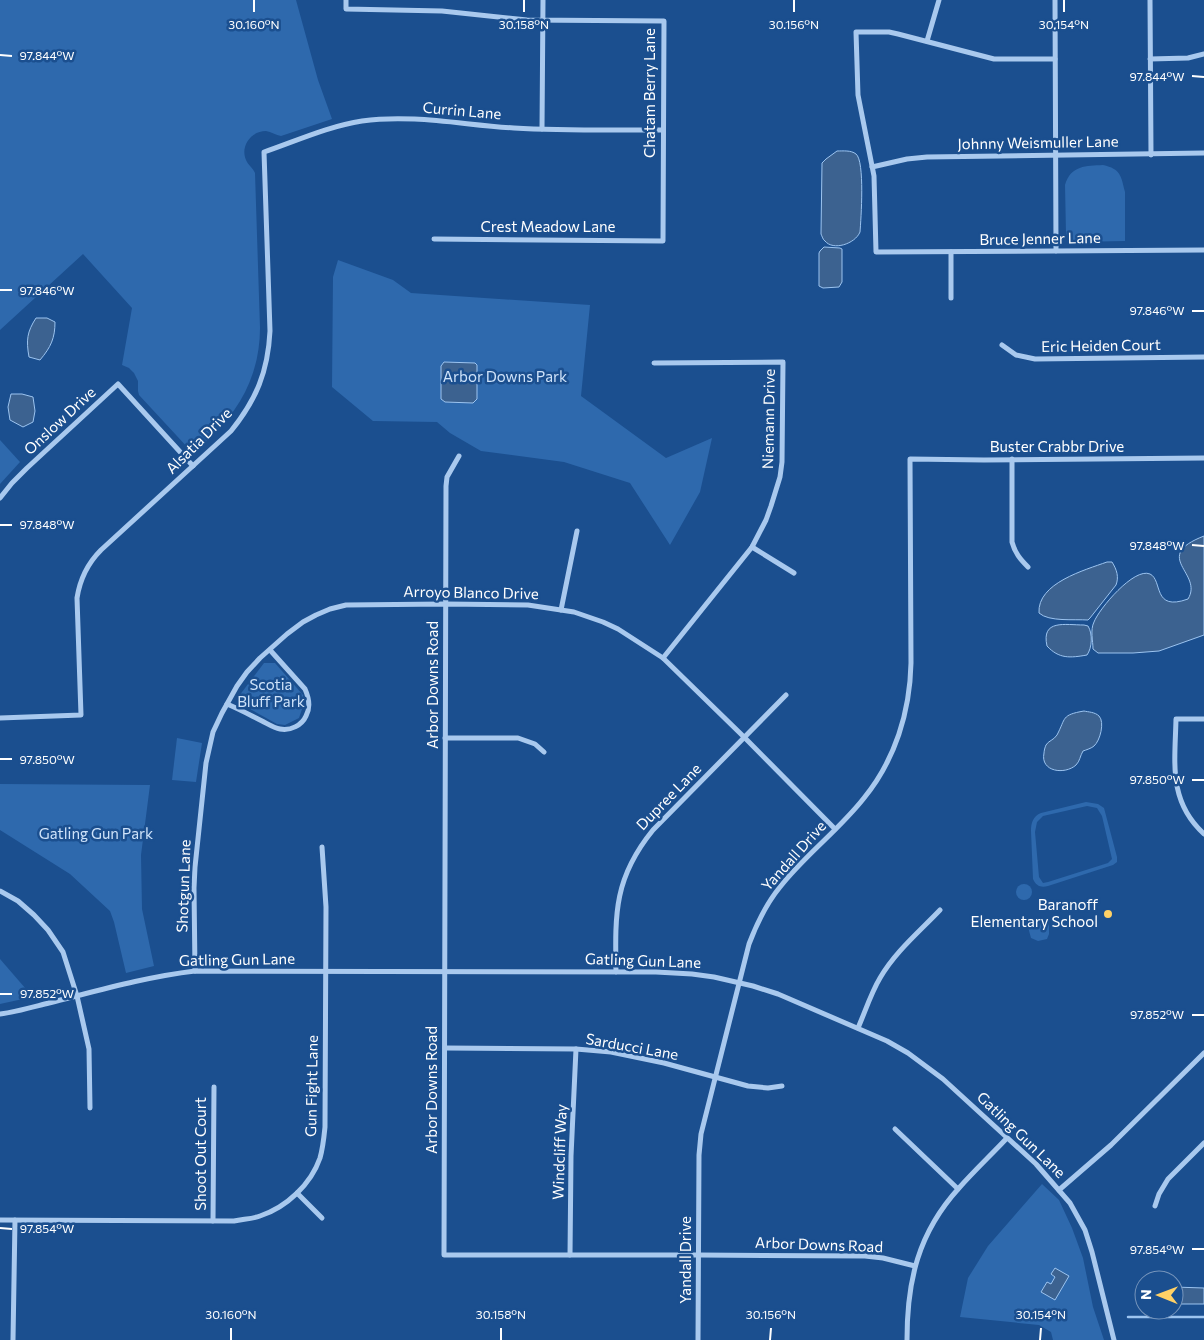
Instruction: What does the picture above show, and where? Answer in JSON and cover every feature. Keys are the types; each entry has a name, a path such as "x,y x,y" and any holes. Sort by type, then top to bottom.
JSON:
{"street":[{"name":"Chatam Berry Lane","path":"346,0 346,9 442,11 487,17 543,21 664,21 662,240"},
{"path":"542,130 543,0"},
{"path":"927,41 938,0"},
{"path":"1054,0 1056,251"},
{"path":"1150,0 1151,155"},
{"path":"872,167 858,95 856,32 889,32 994,59 1055,59"},
{"path":"1150,58 1188,58 1204,54"},
{"name":"Currin Lane","path":"264,152 330,129 360,121 380,119 426,119 542,130 663,130"},
{"name":"Alsatia Drive","path":"0,718 81,715 77,610 78,588 92,559 231,431 242,417 259,386 269,349 270,331 264,152"},
{"name":"Johnny Weismuller Lane","path":"872,167 907,159 927,157 1204,154"},
{"name":"Bruce Jenner Lane","path":"872,167 875,186 876,252 1204,250"},
{"name":"Crest Meadow Lane","path":"434,239 662,240"},
{"path":"951,252 951,298"},
{"name":"Eric Heiden Court","path":"1002,345 1016,355 1035,359 1204,357"},
{"name":"Niemann Drive","path":"654,363 782,362 780,477 766,520 752,547 663,658"},
{"name":"Onslow Drive","path":"0,498 27,468 118,384 193,466"},
{"name":"Arbor Downs Road","path":"459,456 447,477 446,486 444,1255 870,1256 915,1266"},
{"name":"Buster Crabbr Drive","path":"910,459 1204,458"},
{"name":"Yandall Drive","path":"698,1340 699,1155 701,1134 749,944 757,923 768,903 784,882 859,804 875,783 896,743 906,710 911,663 910,459"},
{"path":"1012,459 1012,542 1019,559 1028,567"},
{"path":"561,610 577,532"},
{"path":"752,547 794,574"},
{"name":"Arroyo Blanco Drive","path":"203,802 209,747 213,732 237,686 260,658 303,622 316,614 346,605 510,604 561,610 590,618 618,629 663,658 835,829"},
{"path":"227,704 278,728 289,729 302,722 309,709 308,695 305,689 270,650"},
{"name":"Dupree Lane","path":"616,972 615,924 623,882 629,866 653,830 786,695"},
{"path":"1204,719 1176,719 1175,773 1178,792 1187,814 1204,834"},
{"path":"445,738 518,738 535,744 544,752"},
{"name":"Shotgun Lane","path":"195,971 194,888 203,802"},
{"name":"Gun Fight Lane","path":"0,1220 234,1221 260,1216 281,1205 297,1193 307,1182 320,1158 325,1127 326,907 322,847"},
{"path":"0,891 18,901 48,930 63,952 77,996 89,1049 90,1108"},
{"path":"858,1028 880,979 889,964 900,950 940,910"},
{"name":"Gatling Gun Lane","path":"0,1014 144,979 195,971 445,970 656,972 692,974 739,982 778,994 887,1041 908,1053 943,1079 1036,1164 1070,1203 1085,1230 1114,1340"},
{"name":"Sarducci Lane","path":"445,1048 576,1049 630,1056 758,1088 782,1086"},
{"name":"Windcliff Way","path":"570,1255 571,1156 576,1049"},
{"path":"1059,1190 1112,1145 1204,1053"},
{"name":"Shoot Out Court","path":"214,1087 214,1221"},
{"path":"895,1129 958,1189"},
{"path":"907,1340 906,1315 908,1298 915,1266 929,1230 958,1189 1006,1138"},
{"path":"1155,1206 1159,1194 1168,1179 1204,1144"},
{"path":"1199,1148 1204,1153"},
{"path":"297,1193 322,1218"},
{"path":"13,1340 15,1220"}],"green space":[{"path":"0,0 296,0 318,80 332,119 281,136 266,131 261,132 251,136 248,140 244,150 246,160 255,173 260,328 257,358 248,387 233,412 206,442 195,451 189,449 139,395 138,381 134,373 122,365 132,308 83,254 0,330"},
{"path":"1103,165 1117,171 1125,192 1125,241 1074,242 1066,234 1065,185 1075,170 1085,166"},
{"name":"Arbor Downs Park","path":"338,260 393,280 411,293 590,305 581,396 666,458 712,438 700,492 670,545 630,483 564,462 481,451 450,433 437,422 373,421 332,387 333,277"},
{"path":"0,440 20,462 0,484"},
{"name":"Scotia Bluff Park","path":"264,663 275,663 303,695 303,706 299,718 285,725 277,724 241,704 239,696"},
{"path":"177,738 202,743 196,782 172,780"},
{"name":"Gatling Gun Park","path":"0,784 150,785 141,855 142,909 154,966 126,973 110,911 70,874 0,830"},
{"path":"1086,802 1098,804 1104,808 1117,862 1113,865 1048,886 1041,887 1037,885 1033,879 1031,828 1034,818 1041,813","holes":["1087,806 1097,808 1102,816 1112,859 1108,863 1043,883 1039,877 1035,832 1037,822 1043,816"]},
{"path":"1024,884 1030,886 1032,892 1030,898 1024,900 1018,898 1016,892 1018,886"},
{"path":"1030,923 1049,924 1049,934 1047,939 1038,941 1031,938 1028,927"},
{"path":"0,959 32,996 32,997 0,1004"},
{"path":"1042,1184 1059,1200 1072,1228 1083,1258 1093,1307 1104,1340 1053,1340 1051,1332 1039,1325 960,1317 968,1278 988,1246"}],"shaded area":[{"path":"837,151 849,151 856,154 861,167 862,191 860,232 849,243 833,246 824,240 821,234 822,163"},
{"path":"824,247 842,249 842,282 839,287 823,288 819,286 819,253"},
{"path":"36,318 47,318 55,322 52,342 40,360 29,357 28,336"},
{"path":"444,362 475,363 477,365 477,399 473,403 445,402 441,399 441,366"},
{"path":"11,394 33,397 35,411 33,422 23,427 10,420 8,407"},
{"path":"1204,536 1204,635 1159,651 1098,653 1093,649 1092,628 1097,616 1118,590 1135,577 1150,574 1154,577 1160,594 1169,601 1177,602 1188,599 1191,590 1190,581 1179,558 1181,551 1188,544"},
{"path":"1107,562 1112,562 1115,568 1117,582 1088,620 1055,619 1039,613 1040,603 1054,586 1075,574"},
{"path":"1056,625 1084,625 1090,629 1091,637 1090,649 1087,655 1075,657 1060,655 1047,646 1046,637 1051,627"},
{"path":"1084,711 1096,714 1101,719 1101,731 1096,744 1083,751 1076,765 1071,768 1060,771 1049,768 1044,759 1046,745 1056,737 1065,718 1071,714"},
{"path":"1055,1268 1069,1276 1055,1300 1041,1292 1047,1282 1051,1284 1055,1277 1051,1274"},
{"path":"1184,1287 1204,1288 1204,1304 1184,1304"}],"waterway":[{"path":"1128,1317 1204,1317"}],"place":[{"name":"Baranoff Elementary School","path":"1108,914"}]}
